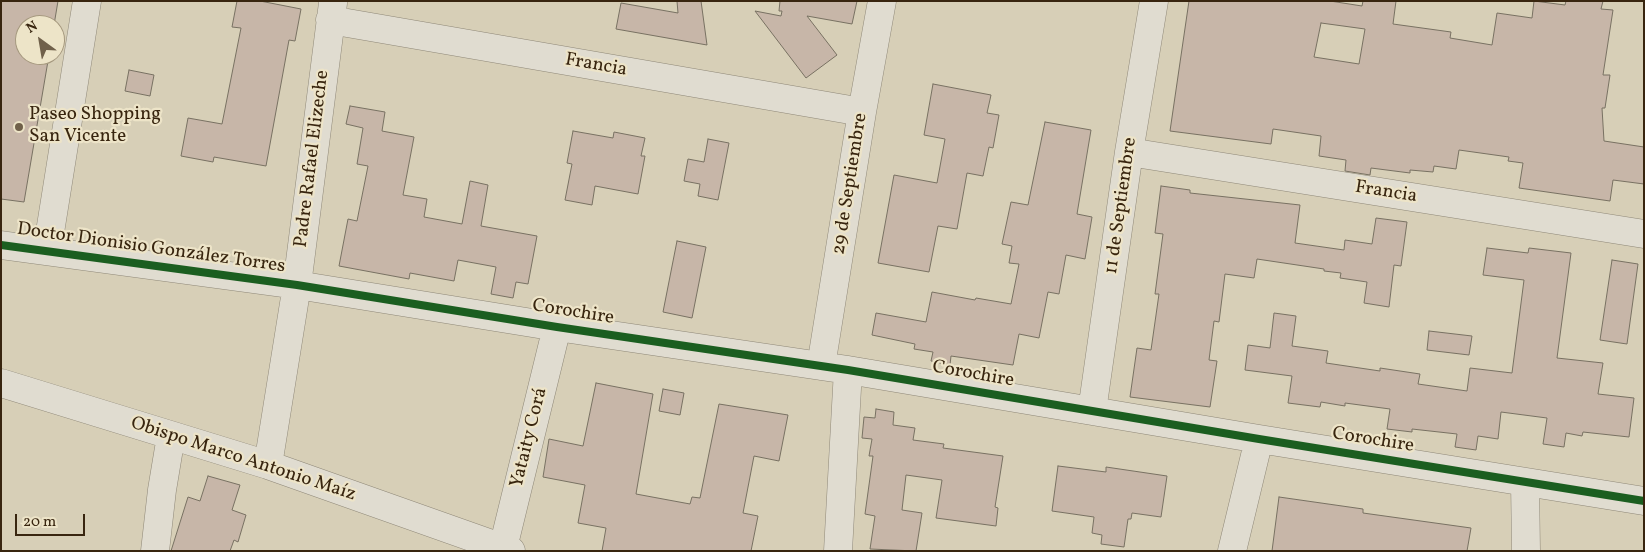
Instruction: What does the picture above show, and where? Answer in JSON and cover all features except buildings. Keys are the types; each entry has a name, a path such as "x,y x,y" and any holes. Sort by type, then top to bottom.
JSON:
{"street":[{"path":"47,251 87,1"},
{"name":"29 de Septiembre","path":"821,366 882,1"},
{"name":"11 de Septiembre","path":"1092,411 1129,152 1154,1"},
{"name":"Francia","path":"332,11 862,112"},
{"name":"Padre Rafael Elizeche","path":"268,465 297,285 332,11"},
{"name":"Francia","path":"1129,152 1644,234"},
{"name":"Doctor Dionisio González Torres","path":"1,244 297,285"},
{"name":"Corochire","path":"297,285 557,327 848,370 1259,440 1644,501"},
{"name":"Yataity Corá","path":"495,548 557,327"},
{"path":"838,551 848,370"},
{"name":"Obispo Marco Antonio Maíz","path":"1,383 268,465 495,548"},
{"path":"155,551 171,436"},
{"path":"1232,551 1259,440"},
{"path":"1525,482 1526,551"}],"cycle path":[{"path":"1,245 297,285 557,327 848,370 1644,501"}],"place":[{"name":"Paseo Shopping San Vicente","path":"19,127"}]}
